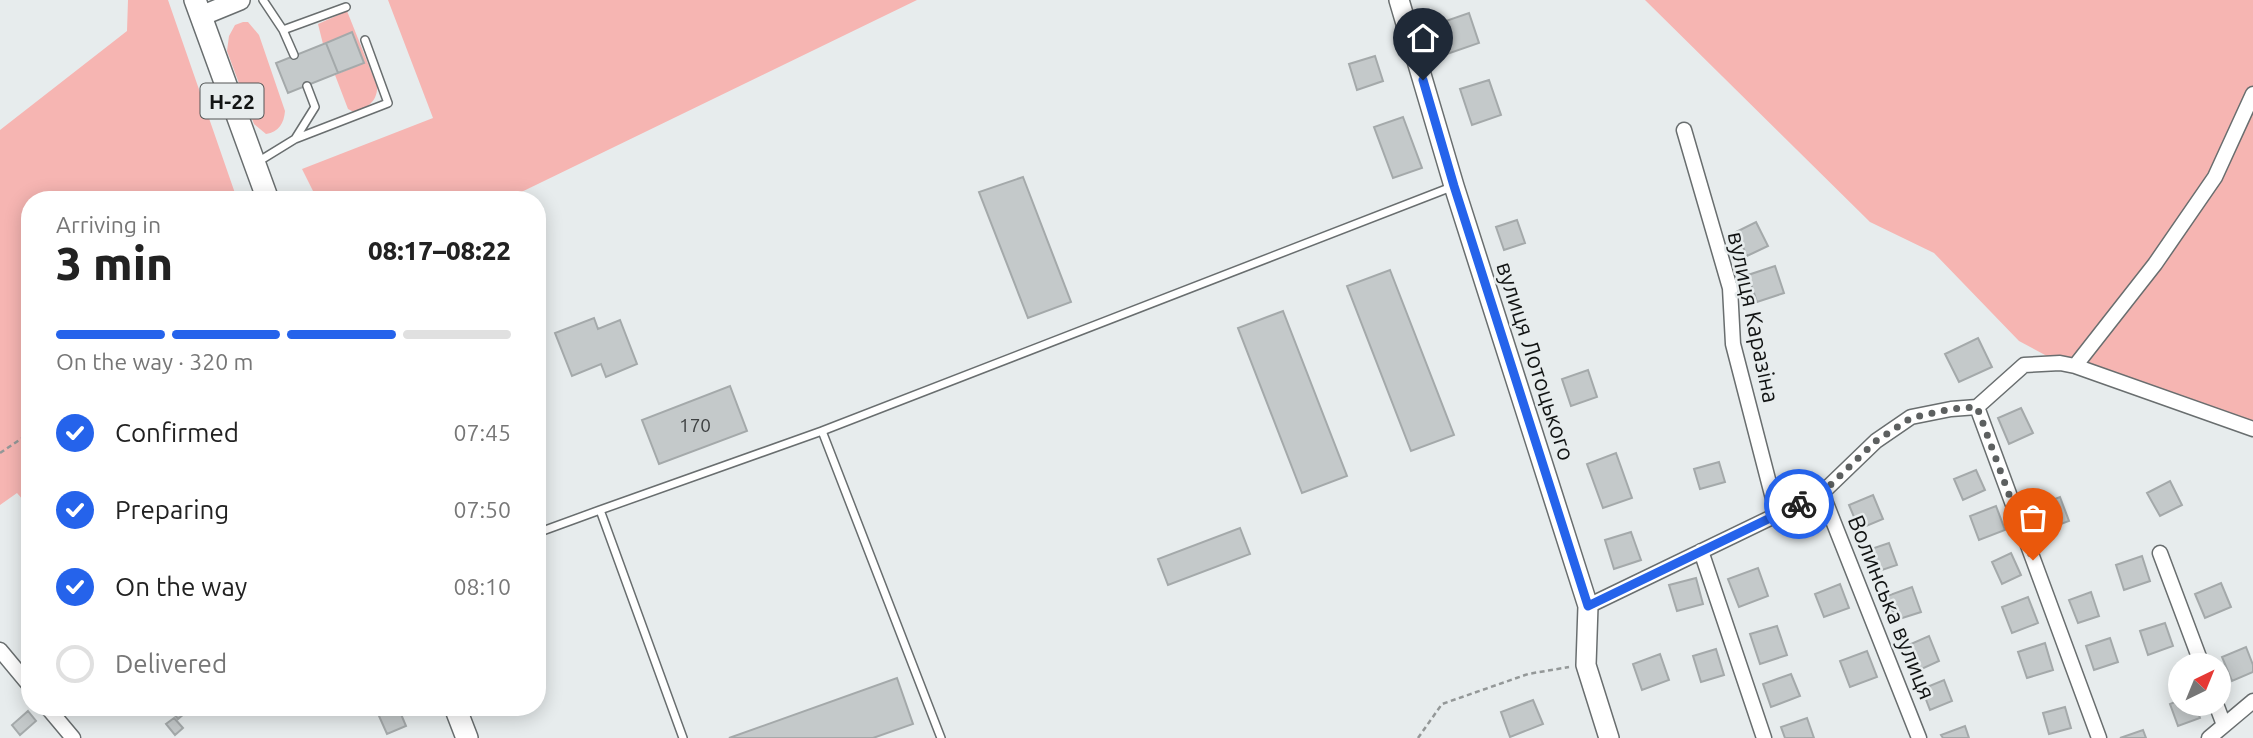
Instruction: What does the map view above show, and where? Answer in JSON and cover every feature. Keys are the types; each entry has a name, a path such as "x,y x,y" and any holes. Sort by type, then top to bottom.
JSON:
{"main road":[{"name":"Н-22","path":"198,8 265,191"},
{"path":"458,716 467,738"}],"street":[{"path":"198,8 240,0"},
{"name":"вулиця Лотоцького","path":"1399,0 1454,186 1588,606 1586,665 1609,738"},
{"path":"2075,366 2155,264 2215,177 2253,94"},
{"name":"вулиця Каразіна","path":"1684,130 1730,288 1733,344 1777,514"},
{"path":"1588,606 1822,493 1876,441 1911,418 1951,409 1977,407 2024,365 2060,363 2075,366 2253,429"},
{"path":"1977,407 2099,738"},
{"name":"Волинська вулиця","path":"1822,493 1919,738"},
{"path":"1700,551 1764,738"},
{"path":"2160,553 2198,653"},
{"path":"0,650 21,675"},
{"path":"2216,734 2253,701"},
{"path":"55,716 73,738"},
{"path":"2216,716 2216,734"}],"lane":[{"path":"263,0 284,30 294,55"},
{"path":"284,30 346,7"},
{"path":"255,164 295,139 388,103 366,40"},
{"path":"295,139 315,107 307,86"},
{"path":"546,530 822,431 1454,186"},
{"path":"822,431 942,738"},
{"path":"600,510 683,738"}],"path":[{"path":"0,453 21,439"},
{"path":"1418,738 1442,704 1528,674 1586,665"}],"shaded area":[{"path":"128,0 168,0 234,191 21,191 21,498 17,493 0,505 0,130 127,31"},
{"path":"388,0 917,0 523,191 313,191 302,169 433,118"},
{"path":"1645,0 2253,0 2253,429 2060,363 2019,341 1934,253 1870,222"},
{"path":"347,11 377,86 376,96 371,104 354,112 348,109 335,75 364,63 352,33 323,44 318,24"},
{"path":"248,22 259,35 285,111 280,126 266,134 254,124 227,51 229,36 235,25"}],"building":[{"path":"1469,13 1479,43 1447,54 1437,24"},
{"path":"352,32 364,63 338,73 326,43"},
{"path":"326,43 338,73 288,93 276,63"},
{"path":"1375,56 1383,81 1357,90 1349,64"},
{"path":"1489,80 1501,115 1472,125 1460,89"},
{"path":"1403,117 1422,168 1393,178 1374,127"},
{"path":"1023,177 1071,302 1028,318 979,192"},
{"path":"1517,220 1525,243 1504,250 1496,227"},
{"path":"1756,222 1768,246 1747,256 1736,232"},
{"path":"1775,266 1784,293 1757,302 1748,275"},
{"path":"1390,270 1454,435 1411,451 1347,286"},
{"path":"1283,311 1347,476 1302,493 1238,328"},
{"path":"594,318 598,329 620,320 637,364 606,377 601,364 572,376 555,333"},
{"path":"1978,338 1992,367 1959,382 1945,354"},
{"path":"1588,370 1597,397 1571,406 1562,379"},
{"path":"730,386 747,431 659,464 642,420"},
{"path":"2021,408 2033,433 2009,444 1998,418"},
{"path":"1616,453 1632,498 1603,508 1587,464"},
{"path":"1719,462 1725,482 1700,489 1694,469"},
{"path":"1976,470 1985,490 1963,500 1954,479"},
{"path":"2170,481 2182,505 2160,516 2147,493"},
{"path":"1873,495 1883,519 1859,529 1849,505"},
{"path":"2060,497 2069,521 2045,530 2036,506"},
{"path":"1996,506 2005,530 1979,540 1970,516"},
{"path":"1240,528 1250,554 1168,585 1158,559"},
{"path":"1631,532 1641,560 1614,569 1605,540"},
{"path":"1889,543 1897,565 1876,572 1868,550"},
{"path":"2011,553 2021,575 2002,584 1992,562"},
{"path":"2142,556 2150,581 2124,590 2116,565"},
{"path":"1758,568 1768,596 1739,607 1728,579"},
{"path":"1696,578 1703,604 1677,611 1669,585"},
{"path":"2221,583 2231,607 2205,618 2195,594"},
{"path":"1840,584 1849,608 1824,617 1815,594"},
{"path":"1912,587 1921,612 1896,620 1887,596"},
{"path":"2091,592 2099,616 2078,623 2069,600"},
{"path":"2028,597 2038,623 2012,633 2002,607"},
{"path":"2165,623 2173,646 2148,655 2140,631"},
{"path":"1777,626 1787,655 1760,664 1750,634"},
{"path":"1929,636 1939,661 1915,672 1904,647"},
{"path":"2110,638 2118,662 2094,670 2086,646"},
{"path":"2045,643 2053,670 2027,678 2018,652"},
{"path":"2246,647 2253,672 2232,681 2231,653"},
{"path":"1716,649 1724,675 1701,682 1693,656"},
{"path":"1867,651 1877,677 1850,687 1840,661"},
{"path":"1660,654 1669,680 1642,690 1633,664"},
{"path":"1791,674 1800,696 1771,707 1763,684"},
{"path":"897,678 913,724 873,738 729,738"},
{"path":"1944,680 1952,701 1930,710 1922,689"},
{"path":"1533,700 1543,724 1510,737 1501,712"},
{"path":"2065,707 2071,728 2049,734 2043,713"},
{"path":"22,716 32,716 36,721 20,735 12,725"},
{"path":"379,716 402,716 406,726 387,734"},
{"path":"2174,716 2199,716 2200,718 2178,726"},
{"path":"174,718 183,728 175,735 166,724"},
{"path":"1807,718 1814,738 1785,738 1781,727"},
{"path":"1965,726 1969,738 1943,738 1941,735"},
{"path":"2143,730 2146,738 2120,738"}],"way so far":[{"path":"1799,504 1822,493 1876,441 1911,418 1951,409 1977,407 2033,560"}],"route":[{"path":"1423,80 1454,186 1588,606 1799,504"}]}
